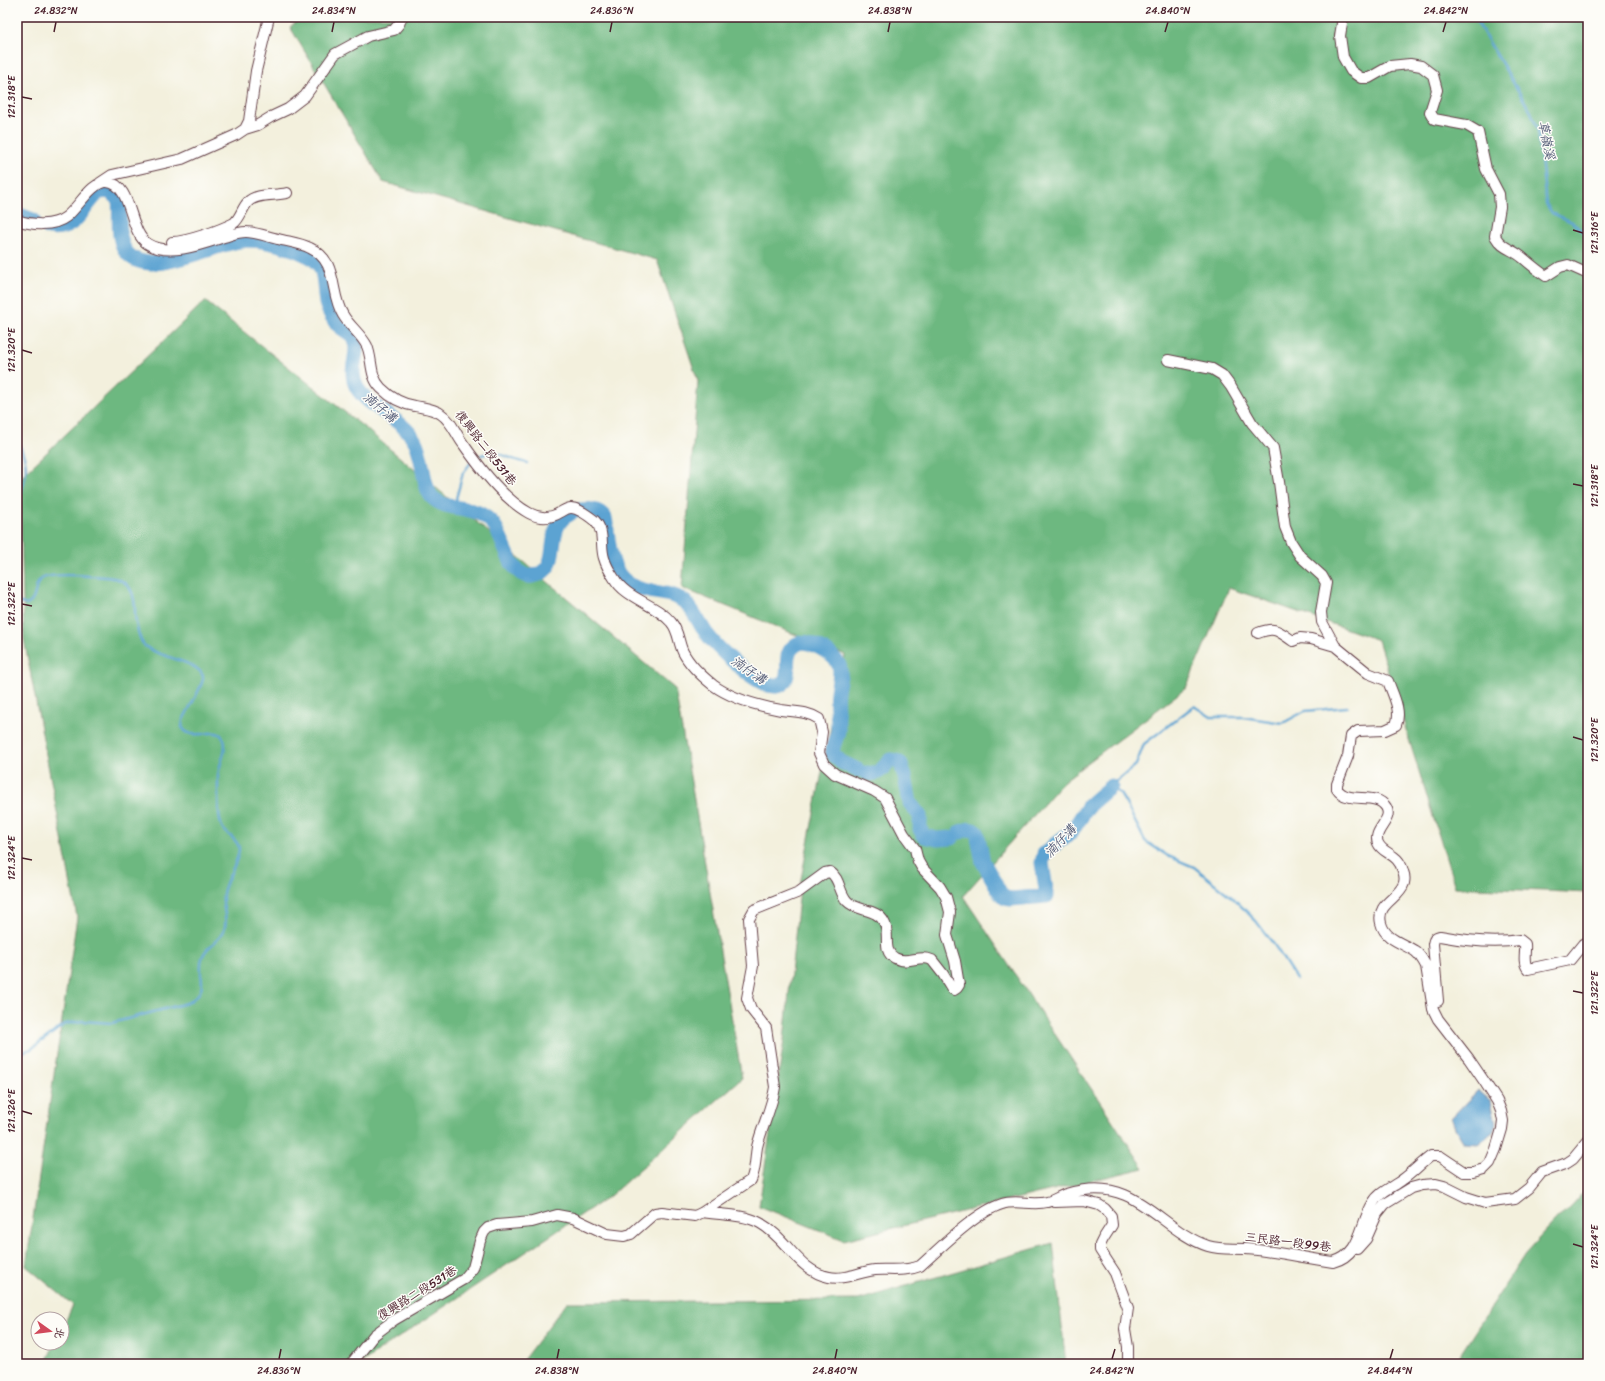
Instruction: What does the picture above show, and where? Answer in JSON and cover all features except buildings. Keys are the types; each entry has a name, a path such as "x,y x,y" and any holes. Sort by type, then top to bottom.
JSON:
{"street":[{"path":"245,129 249,121 256,71 269,17"},
{"path":"17,220 36,224 50,223 64,219 99,184 112,175 182,159 236,135 245,129 254,128 276,114 283,112 305,96 335,54 368,36 394,30 402,17"},
{"path":"1343,17 1340,36 1343,57 1351,71 1361,78 1369,78 1390,66 1410,64 1421,66 1433,75 1436,90 1430,112 1434,119 1466,125 1478,132 1486,169 1499,194 1500,207 1495,236 1499,244 1522,257 1546,276 1560,267 1568,265 1588,274"},
{"path":"99,184 104,182 112,183 119,188 125,196 136,230 142,238 166,242 179,242 234,223 238,220 247,202 257,197 287,194"},
{"name":"復興路二段531巷","path":"142,238 149,245 163,249 179,249 245,232 301,245 311,248 322,255 328,263 332,274 339,308 344,317 364,341 368,349 375,381 382,389 395,399 411,406 434,410 443,414 450,422 464,445 486,473 509,498 526,511 536,517 548,518 570,508 581,512 596,522 600,527 604,558 613,577 620,586 662,614 673,624 685,655 704,677 716,687 758,705 803,712 813,715 819,719 822,732 819,753 824,764 835,774 868,788 885,798 904,834 915,849 918,861 922,868 940,887 946,897 950,912 947,935 955,961 959,984 954,990 938,966 932,960 921,958 901,960 890,954 887,948 886,927 884,921 880,916 850,905 845,900 836,878 830,872 825,873 799,892 762,906 751,914 748,927 753,966 747,998 751,1009 766,1028 775,1081 774,1097 757,1145 754,1175 751,1180 695,1216 662,1212 655,1213 631,1234 624,1236 607,1234 573,1218 557,1215 532,1222 488,1228 484,1232 480,1241 473,1268 464,1279 394,1320 374,1335 351,1364"},
{"path":"1168,360 1212,369 1222,375 1231,387 1252,423 1273,448 1285,527 1291,542 1300,556 1322,576 1326,583 1321,612 1322,622 1335,646 1368,673 1388,681 1398,712 1399,719 1396,726 1385,730 1358,731 1351,736 1346,764 1337,784 1337,789 1343,796 1375,800 1387,808 1388,814 1386,821 1379,829 1377,842 1380,847 1400,862 1405,878 1401,890 1389,901 1382,911 1380,918 1382,925 1387,934 1395,941 1416,952 1423,959 1426,966 1433,1009 1438,1019 1475,1067 1497,1101 1501,1111 1503,1121 1502,1129 1490,1163 1484,1169 1473,1172 1464,1172 1440,1156 1431,1156 1403,1180 1378,1196 1373,1202 1356,1245 1350,1253"},
{"path":"1258,633 1269,629 1277,629 1292,641 1300,638 1311,639 1335,646"},
{"path":"1475,1067 1470,1054 1451,1028 1437,999 1434,939 1440,936 1473,942 1520,940 1525,944 1525,960 1528,969 1570,960 1583,944 1588,941"},
{"name":"三民路一段99巷","path":"703,1212 751,1220 760,1223 774,1233 803,1265 816,1273 829,1277 842,1278 874,1270 912,1269 920,1266 968,1224 994,1207 1003,1204 1037,1204 1086,1189 1106,1189 1125,1195 1140,1203 1192,1240 1221,1249 1246,1249 1333,1262 1342,1259 1358,1248 1366,1239 1377,1214 1385,1204 1411,1188 1422,1185 1436,1184 1444,1186 1466,1197 1485,1203 1515,1199 1529,1188 1542,1172 1567,1163 1573,1159 1588,1141"},
{"path":"1047,1202 1084,1201 1099,1205 1111,1216 1112,1225 1100,1245 1100,1250 1115,1273 1128,1308 1125,1329 1128,1347 1128,1364"}],"green space":[{"path":"303,17 1588,17 1588,893 1455,887 1378,640 1229,588 1186,688 1065,780 963,896 1144,1168 844,1240 759,1206 784,1040 801,879 845,655 682,588 698,381 657,260 383,182 290,27"},
{"path":"205,301 365,428 675,689 742,1078 611,1195 359,1364 45,1364 51,1351 70,1351 70,1312 73,1305 26,1266 77,917 24,639 20,478"},
{"path":"1588,1187 1588,1364 1454,1364 1525,1254"},
{"path":"1053,1243 1066,1364 520,1364 567,1302 858,1300"}],"water":[{"path":"1478,1090 1491,1101 1496,1124 1493,1132 1478,1144 1464,1143 1451,1118"}],"waterway":[{"name":"草嶺溪","path":"1474,17 1531,112 1538,130 1546,204 1552,213 1572,222 1588,237"},
{"name":"湳仔溝","path":"48,228 57,229 72,223 99,192 109,191 119,200 119,228 121,242 128,254 138,261 152,263 168,261 234,242 247,240 263,241 279,245 309,256 315,260 321,270 326,303 330,314 338,326 351,334 355,340 356,351 353,375 357,388 370,402 402,426 415,441 420,455 427,487 433,498 439,503 471,510 487,518 498,531 513,565 524,575 532,576 542,572 548,566 557,528 561,520 570,514"},
{"name":"湳仔溝","path":"17,214 33,220"},
{"path":"17,440 24,455 26,465 19,503 19,536 17,547"},
{"path":"481,455 494,453 527,463"},
{"path":"454,506 463,473 472,461"},
{"name":"湳仔溝","path":"580,510 594,510 603,515 605,518 612,558 617,572 622,578 637,588 672,595 686,603 706,633 718,647 743,670 761,682 774,686 783,684 787,672 789,652 801,642 812,644 830,654 838,663 840,670 837,697 838,731 833,748 833,754 841,762 858,770"},
{"path":"17,602 27,605 33,599 40,581 43,578 52,576 72,575 111,577 118,579 128,586 132,592 136,624 143,644 149,649 188,664 196,668 201,673 203,679 202,683 183,720 182,727 187,732 192,734 216,733 221,735 224,740 225,749 218,774 219,816 222,827 236,842 239,848 237,860 224,888 223,903 226,921 224,930 219,938 206,950 202,958 202,987 195,998 187,1003 112,1023 82,1021 65,1024 31,1049 17,1054"},
{"name":"湳仔溝","path":"1296,979 1275,946 1256,921 1234,899 1194,867 1168,856 1145,841 1125,802 1120,794 1111,786 1136,765 1144,744 1194,706 1211,717 1243,717 1283,723 1305,711 1347,707"},
{"name":"湳仔溝","path":"867,773 871,774 878,772 890,760 901,764 910,803 920,816 920,829 924,836 937,839 952,838"},
{"name":"湳仔溝","path":"960,832 968,829 977,832 983,862 1001,894 1005,898 1011,899 1047,896 1042,863 1044,854 1072,831 1089,805 1111,786"}]}
